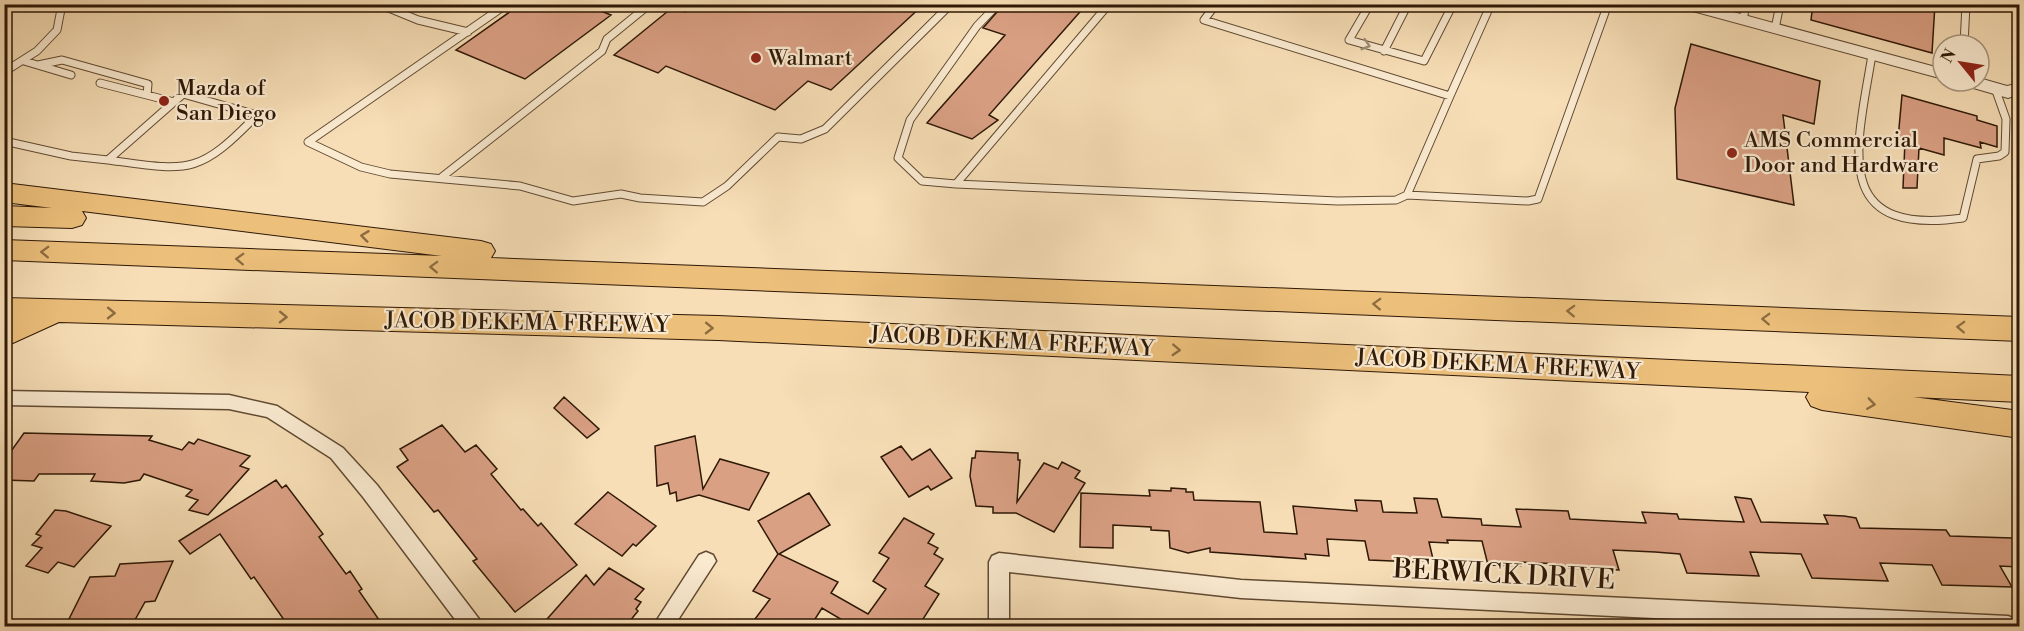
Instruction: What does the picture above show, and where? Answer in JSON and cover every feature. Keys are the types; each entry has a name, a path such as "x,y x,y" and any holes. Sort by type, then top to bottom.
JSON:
{"highway":[{"path":"4,192 682,276"},
{"path":"4,216 273,225"},
{"path":"4,250 2019,329"},
{"name":"JACOB DEKEMA FREEWAY","path":"4,309 718,328 2019,389"},
{"path":"4,335 52,312"},
{"path":"1647,372 2019,425"}],"street":[{"path":"1684,4 1745,12 1774,29 1931,71"},
{"path":"1991,87 2008,92 2019,88"},
{"path":"4,398 229,402 271,411 337,453 369,491 472,627"},
{"path":"663,627 706,561"},
{"name":"BERWICK DRIVE","path":"999,627 999,562 1241,589 1882,624 2008,627"}],"lane":[{"path":"4,72 37,51 57,30 62,4"},
{"path":"379,4 418,20 468,32"},
{"path":"507,4 308,142 361,167 390,174 520,186 573,201 621,194 640,198 703,201 727,186 778,138 801,140 825,129 951,4"},
{"path":"441,177 602,51 607,39 650,4"},
{"path":"998,4 977,26 910,120 898,158 922,182 1338,201 1396,200 1407,195 1528,201 1538,199 1608,4"},
{"path":"956,184 1109,4"},
{"path":"1216,4 1204,20 1450,96"},
{"path":"1370,4 1349,40 1424,61 1452,4"},
{"path":"1384,51 1408,4"},
{"path":"1407,195 1491,4"},
{"path":"1774,29 1780,4"},
{"path":"1965,33 1966,4"},
{"path":"1872,55 1858,160 1863,189 1878,209 1905,221 1935,223 1963,218 1977,159 1999,156 2005,152 2006,119 1995,88"},
{"path":"38,65 62,60 148,84 147,95"},
{"path":"24,61 71,75"},
{"path":"100,83 174,102"},
{"path":"4,141 71,156 108,160 176,167 200,164 224,148 257,116 183,94 108,160"}],"building":[{"path":"521,4 583,4 611,15 525,79 456,50"},
{"name":"Walmart","path":"694,4 924,4 831,90 808,81 775,110 666,66 658,73 614,55 673,7 685,12"},
{"path":"1004,4 1087,4 989,115 998,120 972,139 927,123 1005,35 983,28"},
{"path":"1813,4 1935,4 1931,53 1811,20"},
{"path":"1691,44 1820,81 1814,124 1783,115 1794,205 1677,179 1675,108"},
{"path":"1902,95 1977,116 1977,120 1997,126 1997,147 1980,142 1981,148 1944,138 1944,155 1919,148 1917,188 1903,188 1905,141 1898,139"},
{"path":"564,397 599,429 587,438 554,408"},
{"path":"442,425 465,452 476,445 497,469 491,474 521,510 523,509 538,526 541,523 577,565 515,612 473,561 477,559 438,510 434,512 397,467 408,460 400,449"},
{"path":"24,433 152,436 149,440 182,450 189,442 194,444 198,439 250,456 240,466 249,469 208,515 189,510 198,500 186,496 192,490 144,474 140,480 124,483 91,481 95,474 39,474 34,481 4,480 4,461"},
{"path":"695,436 703,489 720,459 769,473 749,510 699,495 677,501 676,492 670,494 668,483 657,486 655,446"},
{"path":"901,446 912,460 930,449 952,478 931,490 928,486 909,497 881,457"},
{"path":"976,451 1018,453 1018,460 1020,460 1017,502 1044,463 1058,469 1062,462 1080,471 1075,478 1085,483 1054,532 1016,513 993,513 993,507 976,506 970,476 972,458 975,458"},
{"path":"276,480 282,488 286,485 323,534 319,537 346,574 350,571 362,589 359,591 384,627 289,627 254,577 251,579 220,534 190,554 179,541"},
{"path":"1171,488 1193,492 1194,500 1260,502 1264,532 1297,534 1293,506 1357,511 1355,500 1381,501 1383,512 1417,513 1414,498 1437,499 1442,517 1481,519 1482,525 1521,527 1516,509 1568,511 1570,519 1646,523 1642,512 1677,514 1679,519 1744,522 1735,497 1751,499 1761,522 1828,524 1824,515 1844,516 1856,518 1860,528 1946,530 1950,536 2012,538 2019,551 2019,567 2000,566 2012,587 1942,585 1932,565 1880,563 1888,581 1812,578 1801,554 1750,552 1759,576 1687,573 1680,554 1613,550 1619,570 1560,568 1559,564 1520,562 1521,566 1488,565 1482,541 1447,540 1448,543 1429,542 1433,559 1416,562 1369,560 1365,541 1327,539 1329,556 1305,554 1306,559 1210,552 1210,548 1188,553 1170,548 1169,531 1151,530 1151,527 1113,525 1113,548 1080,547 1081,493 1150,496 1149,490 1171,491"},
{"path":"608,492 656,526 622,556 575,524"},
{"path":"809,493 830,525 779,554 838,582 831,593 868,614 886,589 873,581 889,558 879,553 904,518 934,534 928,543 938,548 934,554 943,559 925,586 939,594 918,627 854,627 822,608 810,627 749,627 770,599 753,591 778,554 758,521"},
{"path":"55,510 66,511 111,526 74,567 58,562 48,573 26,566 42,548 32,545 41,536 36,534"},
{"path":"173,561 155,601 145,602 131,627 65,627 90,577 115,576 120,564"},
{"path":"609,568 644,589 635,599 641,602 636,609 638,611 625,627 540,627 586,575 594,585"}],"place":[{"name":"Walmart","path":"756,58"},
{"name":"Mazda of San Diego","path":"164,101"},
{"name":"AMS Commercial Door and Hardware","path":"1732,153"}]}
